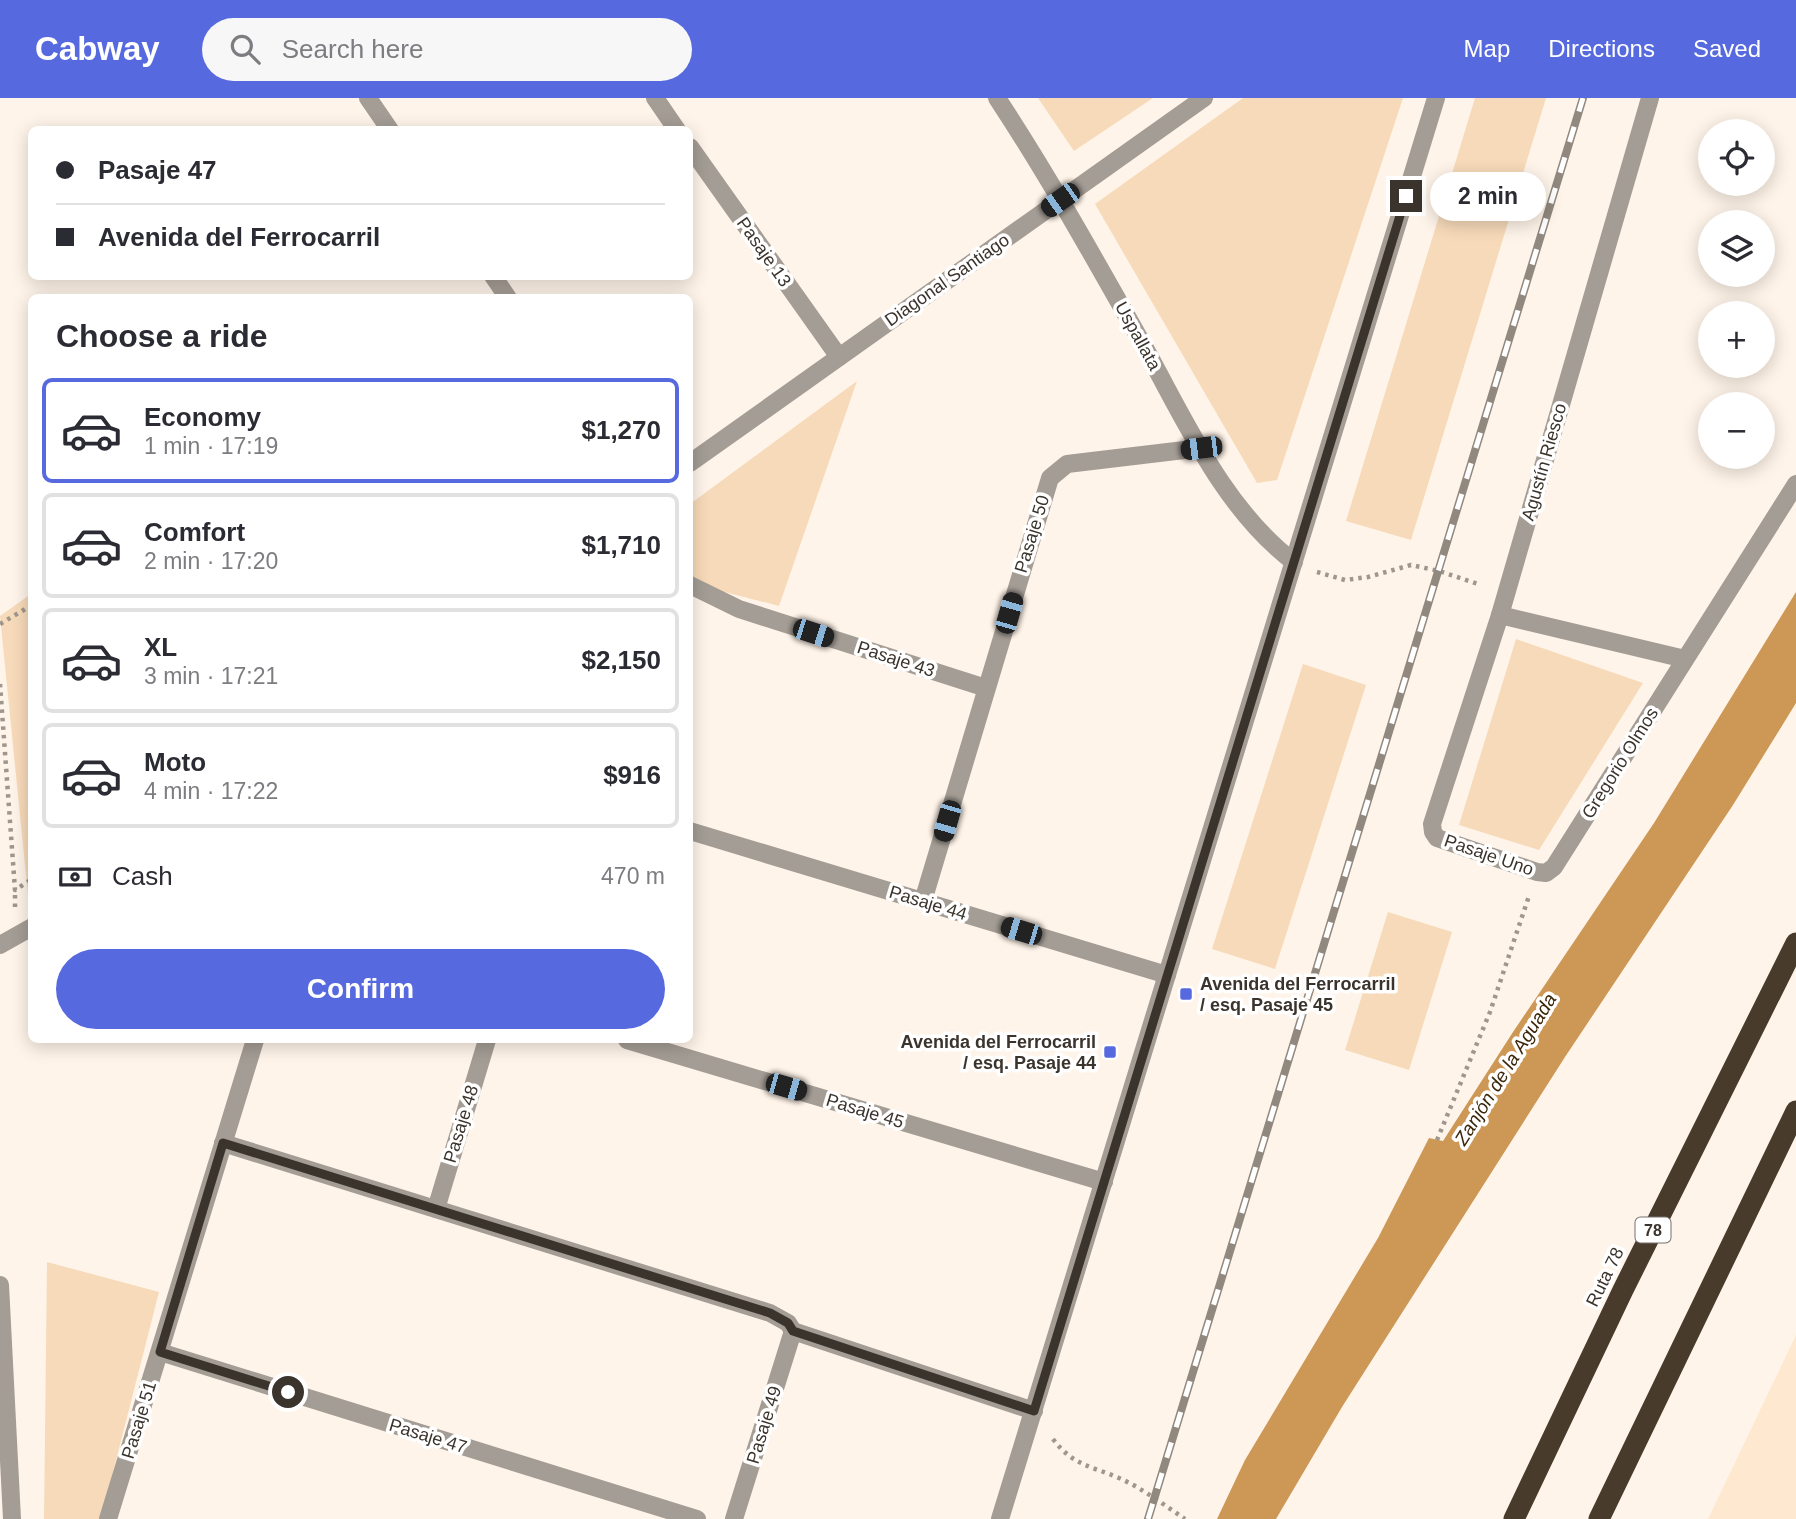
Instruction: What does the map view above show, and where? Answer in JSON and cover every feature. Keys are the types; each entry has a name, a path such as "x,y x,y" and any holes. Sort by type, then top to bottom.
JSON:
{"highway":[{"name":"Ruta 78","path":"1514,1519 1623,1290 1796,943"},
{"path":"1599,1519 1796,1111"}],"street":[{"path":"368,98 387,126"},
{"path":"655,98 674,126"},
{"name":"Uspallata","path":"997,98 1060,200 1201,448 1252,523 1273,546 1294,562"},
{"name":"Diagonal Santiago","path":"693,461 1204,98"},
{"path":"1000,1519 1436,98"},
{"name":"Agustín Riesco","path":"1432,824 1500,614 1650,98"},
{"name":"Pasaje 13","path":"693,151 839,357"},
{"name":"Pasaje 50","path":"923,901 1049,478 1066,464 1201,448"},
{"name":"Gregorio Olmos","path":"1546,870 1796,484"},
{"name":"Pasaje 43","path":"693,586 739,609 986,688"},
{"path":"1500,614 1685,659"},
{"name":"Pasaje Uno","path":"1432,824 1437,838 1546,870"},
{"name":"Pasaje 44","path":"693,832 1167,975"},
{"path":"0,945 28,929"},
{"name":"Pasaje 51","path":"108,1519 254,1043"},
{"name":"Pasaje 48","path":"436,1209 486,1043"},
{"name":"Pasaje 45","path":"637,1043 1104,1182"},
{"path":"223,1143 770,1313 788,1323 793,1331 1034,1411"},
{"path":"0,1284 12,1519"},
{"name":"Pasaje 49","path":"734,1519 793,1331"},
{"name":"Pasaje 47","path":"160,1352 697,1519"}],"path":[{"path":"1294,562 1326,577 1345,580 1412,565 1506,593"},
{"path":"0,624 28,607"},
{"path":"0,684 15,890 28,882"},
{"path":"1437,1140 1546,870"},
{"path":"1034,1411 1064,1453 1085,1465 1119,1478 1184,1518"}],"shaded area":[{"path":"1038,98 1153,98 1074,151"},
{"path":"1243,98 1403,98 1277,480 1257,483 1095,204"},
{"path":"1475,98 1546,98 1411,540 1346,521"},
{"path":"857,381 779,606 717,590 693,577 693,502"},
{"path":"28,596 28,895 0,616"},
{"path":"1516,639 1643,683 1539,850 1459,825"},
{"path":"1303,664 1366,685 1275,969 1212,949"},
{"path":"1388,912 1452,932 1409,1070 1345,1050"},
{"path":"47,1262 159,1292 101,1519 44,1519"},
{"path":"1796,1335 1796,1519 1708,1519"}],"water":[{"name":"Zanjón de la Aguada","path":"1796,592 1796,703 1733,805 1565,1057 1342,1407 1276,1519 1217,1519 1245,1460 1378,1238 1429,1138 1443,1141 1654,823"}],"railway":[{"path":"1148,1519 1583,98"}],"place":[{"name":"Avenida del Ferrocarril / esq. Pasaje 45","path":"1186,994"},
{"name":"Avenida del Ferrocarril / esq. Pasaje 44","path":"1110,1052"}],"route":[{"path":"288,1392 160,1352 223,1143 770,1313 788,1323 793,1331 1034,1411 1406,196"}]}
